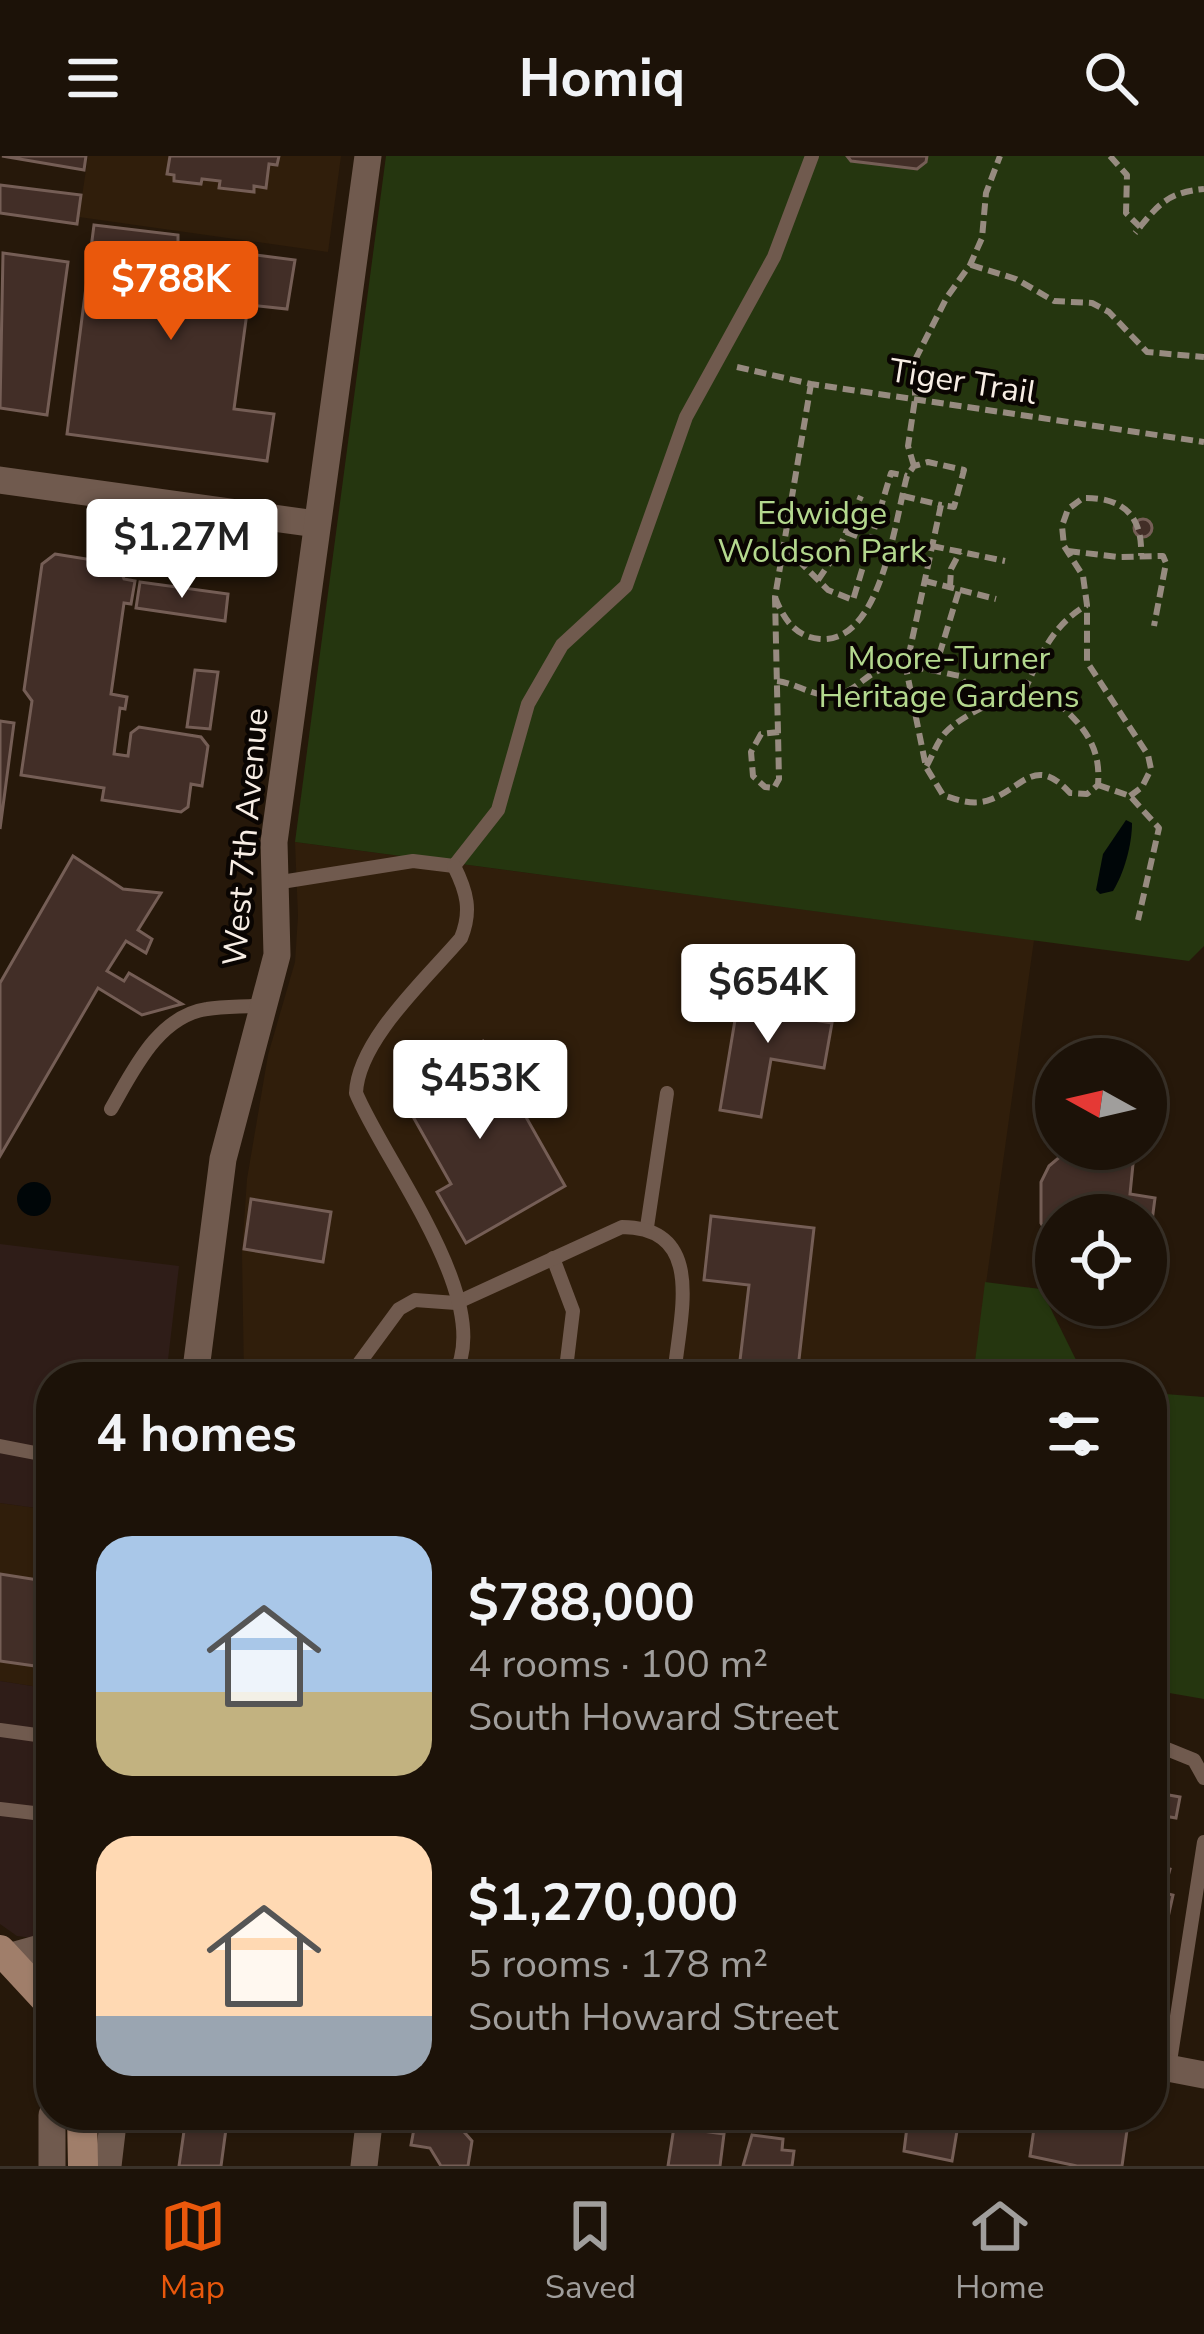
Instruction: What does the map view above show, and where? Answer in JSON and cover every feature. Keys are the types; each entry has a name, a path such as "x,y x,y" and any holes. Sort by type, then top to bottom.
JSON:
{"street":[{"name":"West 7th Avenue","path":"197,1362 223,1159 278,955 274,842 368,156"},
{"path":"0,480 316,524"},
{"path":"4,1953 36,1948"},
{"path":"4,1953 36,1988"},
{"path":"1167,2068 1204,2075"},
{"path":"52,2130 52,2166"},
{"path":"82,2130 83,2166"},
{"path":"108,2166 112,2130"},
{"path":"364,2166 368,2130"}],"lane":[{"path":"454,866 497,810 528,704 562,645 626,586 686,417 774,257 812,156"},
{"path":"275,883 413,861 454,866"},
{"path":"454,866 466,891 469,920 461,938 375,1040 362,1062 356,1093 448,1262 463,1323 463,1362"},
{"path":"111,1109 147,1047 170,1028 201,1009 264,1006"},
{"path":"647,1227 667,1093"},
{"path":"360,1362 399,1309 415,1300 456,1303 622,1227 647,1227 664,1235 682,1262 675,1362"},
{"path":"553,1258 573,1311 568,1362"},
{"path":"0,1446 36,1453"},
{"path":"0,1730 36,1735"},
{"path":"1167,1747 1193,1760 1204,1778"},
{"path":"0,1809 36,1814"},
{"path":"1167,2036 1204,1842"}],"path":[{"path":"914,466 908,446 915,360 982,238 986,193 1000,156"},
{"path":"1110,156 1127,175 1126,213 1138,230 1177,191 1204,189"},
{"path":"970,265 1016,279 1054,301 1092,303 1108,312 1147,352 1204,357"},
{"name":"Tiger Trail","path":"716,363 811,384 1204,442"},
{"path":"778,732 760,734 751,752 753,776 765,787 774,788 779,778 777,681 775,597 811,384"},
{"path":"775,597 783,618 806,636 823,640 854,628 873,602 907,476 914,466 928,462 964,470 953,507 902,496"},
{"path":"784,546 828,590 853,600 891,472 907,476"},
{"path":"818,580 861,496"},
{"path":"1130,796 1142,787 1151,769 1148,755 1088,662 1083,576 1067,551 1062,526 1068,509 1083,498 1123,504 1137,520 1141,556"},
{"path":"926,767 945,732 982,708 1024,692 1044,694 1067,711 1090,738 1099,767 1098,784 1087,794 1070,793 1057,779 1040,774 1021,779 992,798 968,803 943,795 926,767 906,668 941,505"},
{"path":"846,532 870,541"},
{"path":"932,546 1005,561"},
{"path":"1067,551 1158,554 1166,563 1154,626"},
{"path":"934,672 954,589 951,569 960,552"},
{"path":"925,581 996,599"},
{"path":"1024,692 1042,651 1064,619 1088,604"},
{"path":"777,681 834,695 848,693 882,669 906,668 960,676 982,708"},
{"path":"1098,784 1130,796 1159,828 1138,920"}],"shaded area":[{"path":"88,156 341,156 328,252 79,217"},
{"path":"1126,820 1132,823 1132,832 1124,867 1113,891 1100,894 1096,890 1103,854"},
{"path":"295,842 1034,940 975,1362 244,1362 242,1253 247,1179 268,1055 295,962"},
{"path":"34,1182 46,1187 51,1199 46,1211 34,1216 22,1211 17,1199 22,1187"},
{"path":"0,1244 179,1266 168,1362 36,1362 36,1508 0,1503"},
{"path":"0,1503 36,1508 36,1687 0,1681"},
{"path":"0,1681 36,1687 36,1938 17,1936 0,1924"}],"green space":[{"name":"Edwidge Woldson Park","path":"386,156 1204,156 1204,946 1189,961 295,842"},
{"path":"985,1282 1035,1288 1035,1326 1059,1326 1077,1362 975,1362"},
{"path":"1167,1394 1204,1397 1204,1699 1167,1693"}],"building":[{"path":"2,156 86,156 84,170"},
{"path":"170,156 279,156 277,165 269,164 266,188 254,186 254,192 219,188 220,181 174,181 174,175 167,174"},
{"path":"847,156 927,156 917,169 851,161"},
{"path":"0,185 81,195 77,224 0,213"},
{"path":"94,225 178,235 178,245 295,260 287,309 248,305 234,409 274,414 267,461 67,434"},
{"path":"3,253 68,262 47,415 0,408"},
{"path":"1143,519 1152,528 1143,537 1134,528"},
{"path":"55,554 118,564 124,579 135,581 131,604 124,603 111,694 127,697 125,709 120,708 114,754 128,756 131,733 139,727 201,737 208,746 202,786 191,784 188,807 181,812 102,800 104,788 21,775 32,701 24,690 42,564"},
{"path":"140,582 228,594 225,621 136,608"},
{"path":"195,670 218,672 210,729 187,727"},
{"path":"0,721 14,723 0,829"},
{"path":"73,856 123,889 161,893 138,930 152,939 146,953 126,941 107,971 124,981 129,973 182,1004 142,1015 98,988 0,1156 0,983"},
{"path":"757,985 799,992 795,1017 832,1023 824,1068 771,1059 761,1117 720,1110 740,990 756,993"},
{"path":"483,1041 565,1186 466,1243 437,1192 451,1184 398,1090"},
{"path":"1047,1170 1132,1170 1130,1194 1041,1194"},
{"path":"251,1199 331,1212 323,1262 244,1249"},
{"path":"711,1216 814,1228 799,1362 740,1362 749,1285 704,1280"},
{"path":"0,1574 36,1580 36,1666 0,1661"},
{"path":"1167,1795 1180,1797 1176,1818 1167,1816"},
{"path":"184,2130 226,2130 221,2166 179,2166"},
{"path":"414,2130 462,2130 472,2141 468,2166 441,2166 430,2148 411,2145"},
{"path":"674,2130 724,2134 720,2166 668,2166"},
{"path":"907,2130 957,2131 952,2161 904,2151"},
{"path":"1034,2130 1127,2130 1122,2166 1077,2166 1030,2156"},
{"path":"752,2135 783,2139 782,2150 794,2151 792,2166 743,2166"}],"park label":[{"name":"Moore-Turner Heritage Gardens","path":"949,677"}]}
